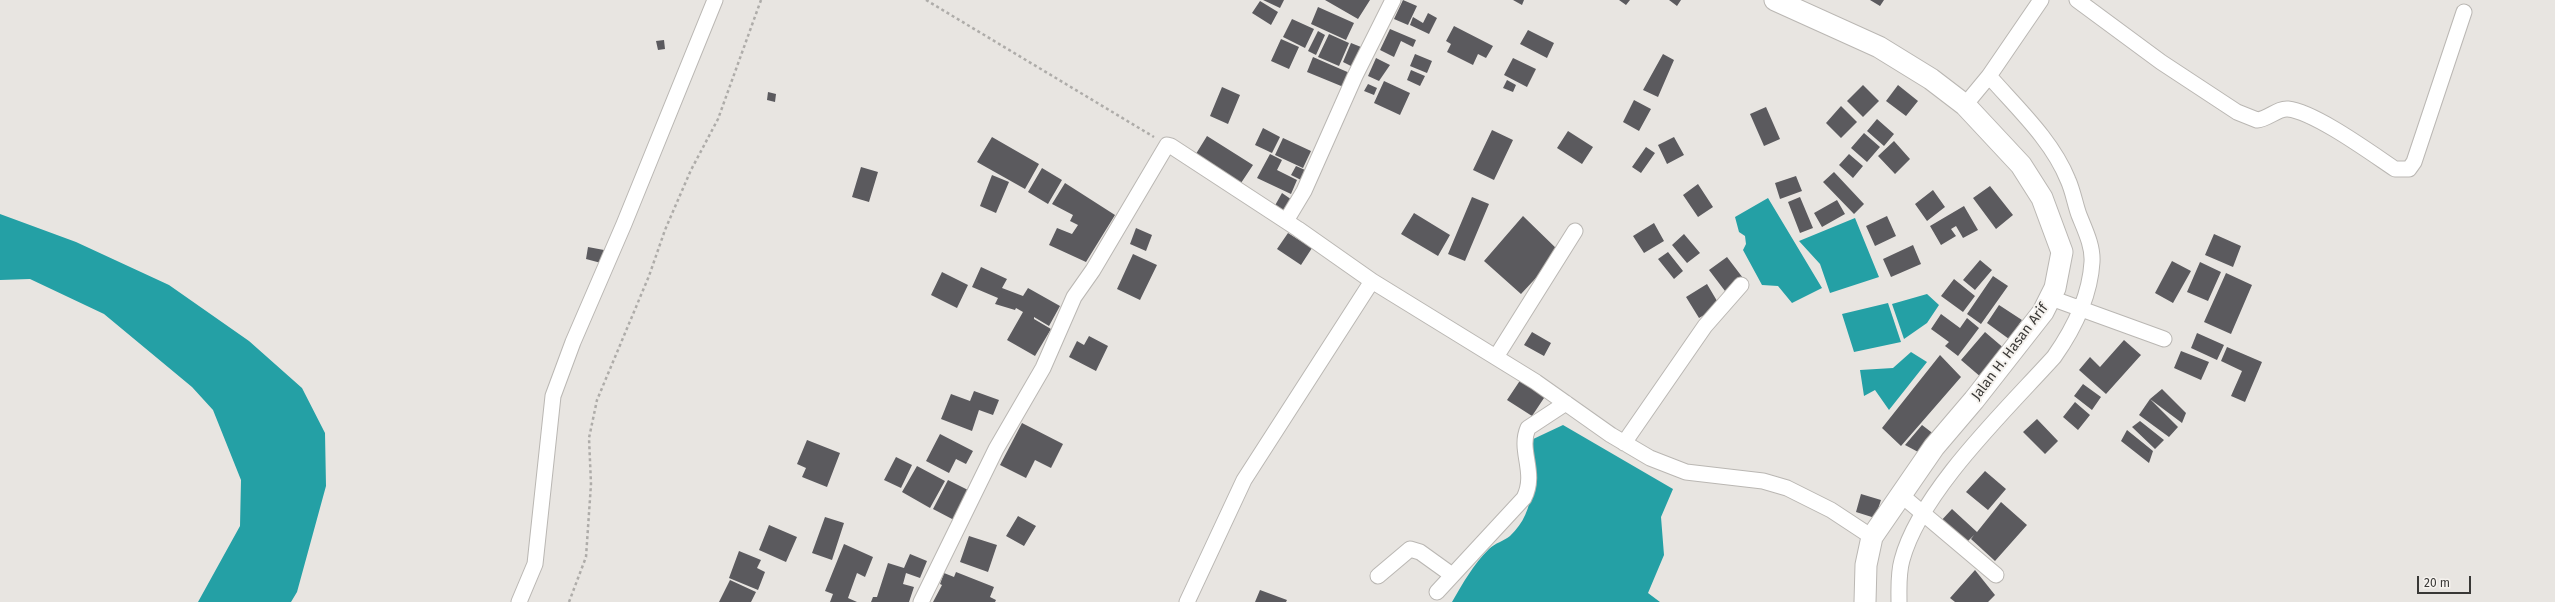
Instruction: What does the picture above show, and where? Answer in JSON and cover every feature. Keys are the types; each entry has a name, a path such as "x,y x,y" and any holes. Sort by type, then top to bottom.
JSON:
{"main road":[{"name":"Jalan H. Hasan Arif","path":"1775,0 1884,50 1968,101 2021,165 2042,198 2052,220 2062,252 2056,299 2043,312 1974,400 1934,447 1912,504 1872,537 1866,565 1865,602"}],"street":[{"path":"519,602 535,564 553,396 573,342 624,224 715,0"},
{"path":"1286,222 1310,178 1355,76 1393,0"},
{"path":"1968,101 1986,80 2041,0"},
{"path":"2077,0 2161,62 2237,112 2257,120 2287,109 2299,112 2322,123 2395,169 2403,170 2409,169 2414,162 2464,12"},
{"path":"1899,602 1898,581 1912,504 1951,473 2054,357 2066,339 2079,307 2092,261 2089,242 2068,180 2056,157 2034,126 1986,80"},
{"path":"921,602 996,449 1043,368 1074,297 1093,270 1167,146 1171,146 1372,280 1496,357 1561,406 1650,458 1686,472 1763,481 1786,488 1831,510 1872,537"},
{"path":"1496,357 1575,231"},
{"path":"1187,602 1244,480 1372,280"},
{"path":"1624,443 1705,326 1741,285"},
{"path":"2056,299 2164,339"},
{"path":"1437,592 1524,498 1528,490 1530,472 1524,441 1528,428 1539,419 1561,406"},
{"path":"1912,504 1996,574"},
{"path":"1378,576 1410,549 1420,552 1452,575"}],"path":[{"path":"569,602 586,557 591,484 589,438 598,400 649,276 665,230 691,170 718,119 761,0"},
{"path":"926,0 1125,118 1167,146"}],"water":[{"path":"1768,198 1822,288 1792,303 1778,286 1762,285 1743,250 1746,244 1745,236 1739,232 1735,217"},
{"path":"0,214 76,242 169,285 249,341 302,388 325,433 326,486 297,592 291,602 198,602 240,526 241,480 213,410 192,387 104,314 30,279 0,280"},
{"path":"1855,218 1879,277 1830,293 1820,264 1799,241"},
{"path":"1927,294 1939,305 1927,323 1904,339 1892,304"},
{"path":"1888,303 1901,342 1854,352 1842,314"},
{"path":"1911,352 1927,362 1889,410 1875,390 1864,396 1860,370 1893,368"},
{"path":"1563,425 1673,489 1661,517 1664,555 1648,593 1660,602 1452,602 1469,574 1483,555 1491,547 1510,536 1519,526 1525,515 1532,491 1532,466 1529,441"}],"building":[{"path":"1263,0 1284,0 1280,8"},
{"path":"1325,0 1370,0 1358,19"},
{"path":"1403,0 1417,6 1408,25 1394,19"},
{"path":"1513,0 1524,0 1522,5"},
{"path":"1619,0 1630,0 1626,5"},
{"path":"1669,0 1681,0 1677,6"},
{"path":"1870,0 1884,0 1880,6"},
{"path":"1260,1 1278,12 1271,25 1252,13"},
{"path":"1318,7 1354,23 1346,40 1311,24"},
{"path":"1428,13 1437,18 1429,34 1410,25 1413,17 1423,23"},
{"path":"1292,19 1314,29 1305,48 1283,37"},
{"path":"1454,26 1493,46 1486,58 1478,54 1473,65 1447,52 1451,44 1446,41"},
{"path":"1390,29 1416,40 1413,47 1401,41 1394,57 1380,50"},
{"path":"1528,30 1554,43 1547,58 1520,44"},
{"path":"1318,31 1325,35 1316,55 1308,51"},
{"path":"1329,34 1349,43 1339,66 1318,57"},
{"path":"1281,39 1299,47 1289,69 1271,61"},
{"path":"664,40 665,49 658,50 656,41"},
{"path":"1351,43 1366,49 1357,69 1343,62"},
{"path":"1415,54 1432,61 1427,73 1410,66"},
{"path":"1663,54 1674,60 1658,97 1643,90"},
{"path":"1313,57 1352,74 1346,88 1307,72"},
{"path":"1376,58 1390,65 1379,81 1368,76"},
{"path":"1513,58 1536,69 1527,87 1504,75"},
{"path":"1411,70 1425,76 1420,86 1407,80"},
{"path":"1507,80 1516,85 1513,92 1503,88"},
{"path":"1384,81 1410,93 1400,115 1374,103"},
{"path":"1368,84 1377,88 1374,95 1364,91"},
{"path":"1863,85 1879,101 1863,117 1847,101"},
{"path":"1898,85 1918,101 1906,116 1886,101"},
{"path":"1222,87 1240,95 1228,124 1210,116"},
{"path":"768,92 776,94 775,102 767,100"},
{"path":"1634,100 1651,109 1639,131 1623,122"},
{"path":"1841,106 1857,122 1841,138 1826,123"},
{"path":"1766,107 1780,139 1764,146 1750,114"},
{"path":"1877,119 1894,134 1884,146 1867,131"},
{"path":"1263,128 1280,137 1272,153 1255,145"},
{"path":"1492,130 1513,140 1494,180 1473,170"},
{"path":"1568,131 1593,147 1582,164 1557,148"},
{"path":"1864,133 1880,147 1867,162 1851,148"},
{"path":"1207,136 1253,165 1239,186 1194,157"},
{"path":"992,137 1039,164 1025,189 977,162"},
{"path":"1674,137 1684,155 1667,164 1658,145"},
{"path":"1283,138 1311,151 1303,168 1275,155"},
{"path":"1894,141 1910,159 1895,174 1878,156"},
{"path":"1646,147 1655,153 1641,173 1632,167"},
{"path":"1270,154 1282,160 1277,170 1297,180 1291,194 1257,178"},
{"path":"1849,154 1863,166 1853,178 1839,165"},
{"path":"1296,166 1312,173 1307,183 1291,175"},
{"path":"861,167 878,172 869,202 852,197"},
{"path":"1042,168 1062,180 1048,204 1028,192"},
{"path":"1834,172 1864,204 1854,214 1823,182"},
{"path":"992,175 1009,182 996,213 980,206"},
{"path":"1796,176 1802,191 1780,199 1775,183"},
{"path":"1065,183 1115,215 1086,262 1049,245 1057,228 1072,234 1078,225 1070,221 1073,215 1052,204"},
{"path":"1698,184 1713,207 1698,217 1683,195"},
{"path":"1990,186 2013,215 1996,229 1973,198"},
{"path":"1933,190 1945,207 1927,221 1915,204"},
{"path":"1282,193 1295,202 1286,217 1273,209"},
{"path":"1472,197 1489,204 1465,261 1448,254"},
{"path":"1800,197 1813,228 1800,233 1788,202"},
{"path":"1837,200 1845,214 1822,227 1814,213"},
{"path":"1964,206 1978,230 1963,238 1956,226 1951,229 1956,236 1941,245 1930,226"},
{"path":"1414,213 1450,235 1438,256 1401,234"},
{"path":"1523,216 1560,252 1521,294 1484,261"},
{"path":"1887,216 1896,236 1875,246 1866,226"},
{"path":"1654,223 1664,241 1644,253 1633,236"},
{"path":"1136,228 1152,235 1146,251 1130,244"},
{"path":"1288,233 1312,248 1301,265 1277,249"},
{"path":"1684,234 1700,253 1687,263 1672,245"},
{"path":"2214,234 2241,246 2233,267 2205,255"},
{"path":"1913,245 1921,264 1891,277 1883,259"},
{"path":"588,247 604,250 601,263 586,259"},
{"path":"1668,252 1683,271 1674,279 1658,259"},
{"path":"1133,254 1157,265 1140,300 1117,289"},
{"path":"1727,257 1743,278 1725,291 1709,270"},
{"path":"1980,260 1992,270 1975,290 1963,280"},
{"path":"2172,261 2191,271 2173,303 2155,293"},
{"path":"2200,262 2221,272 2208,301 2187,292"},
{"path":"981,267 1007,279 1002,288 1023,296 1028,288 1060,306 1049,326 1034,317 1034,319 1051,329 1035,356 1007,340 1023,312 1016,308 1015,310 995,304 998,298 972,287"},
{"path":"942,272 968,285 957,308 931,295"},
{"path":"2226,273 2252,285 2231,334 2204,322"},
{"path":"1993,276 2008,286 1981,324 1967,314"},
{"path":"1954,279 1975,296 1963,312 1941,296"},
{"path":"1707,284 1720,306 1699,318 1686,297"},
{"path":"1999,305 2022,320 2009,339 1987,323"},
{"path":"1941,314 1960,328 1967,318 1979,328 1958,356 1945,346 1949,342 1931,329"},
{"path":"1532,332 1551,343 1544,356 1524,345"},
{"path":"1985,332 2006,350 1982,378 1961,360"},
{"path":"2197,333 2224,345 2217,360 2191,348"},
{"path":"1089,336 1108,346 1096,371 1069,357 1077,341 1084,345"},
{"path":"2124,340 2141,355 2106,394 2079,370 2090,357 2100,367"},
{"path":"2227,347 2262,362 2245,402 2231,396 2242,371 2221,361"},
{"path":"2181,351 2209,362 2201,380 2174,368"},
{"path":"1940,355 1961,377 1901,446 1882,428"},
{"path":"1521,379 1546,395 1532,416 1507,400"},
{"path":"2083,384 2101,397 2092,410 2074,396"},
{"path":"2162,389 2186,413 2182,423 2150,399"},
{"path":"974,391 999,400 993,415 979,410 972,431 941,419 951,394 970,401"},
{"path":"2150,399 2178,427 2169,437 2139,415"},
{"path":"2075,402 2090,415 2078,430 2063,417"},
{"path":"2037,419 2058,441 2045,454 2023,432"},
{"path":"2140,421 2164,440 2155,449 2132,427"},
{"path":"1022,423 1063,444 1051,468 1035,460 1026,478 1000,465"},
{"path":"1922,425 1935,435 1920,453 1905,445"},
{"path":"2127,430 2153,451 2149,463 2121,441"},
{"path":"940,434 973,451 966,464 956,459 949,473 926,461"},
{"path":"807,440 840,453 827,487 802,477 806,468 797,464"},
{"path":"896,457 912,465 901,488 884,480"},
{"path":"917,466 945,481 930,508 902,492"},
{"path":"1985,471 2006,489 1988,510 1966,492"},
{"path":"948,480 970,491 954,520 933,509"},
{"path":"1861,494 1881,500 1875,518 1856,512"},
{"path":"2001,502 2027,525 1995,561 1971,539 1974,535 1965,544 1939,523 1952,509 1977,532"},
{"path":"1018,516 1036,526 1024,546 1006,536"},
{"path":"825,517 844,523 832,560 812,553"},
{"path":"769,525 797,537 786,562 759,550"},
{"path":"969,536 997,545 988,572 960,562"},
{"path":"844,544 873,557 865,577 857,573 848,598 857,602 830,602 833,594 825,591"},
{"path":"739,551 761,560 757,568 765,572 758,590 729,578"},
{"path":"910,554 927,561 920,578 906,573 903,584 914,587 909,602 871,602 873,597 877,597 888,563 904,568"},
{"path":"1975,570 1995,595 1988,602 1955,602 1950,598"},
{"path":"956,572 994,587 990,597 996,600 995,602 933,602 942,585 940,584 944,573 954,577"},
{"path":"730,580 756,592 751,602 719,602"},
{"path":"1260,590 1287,600 1286,602 1255,602"}]}
